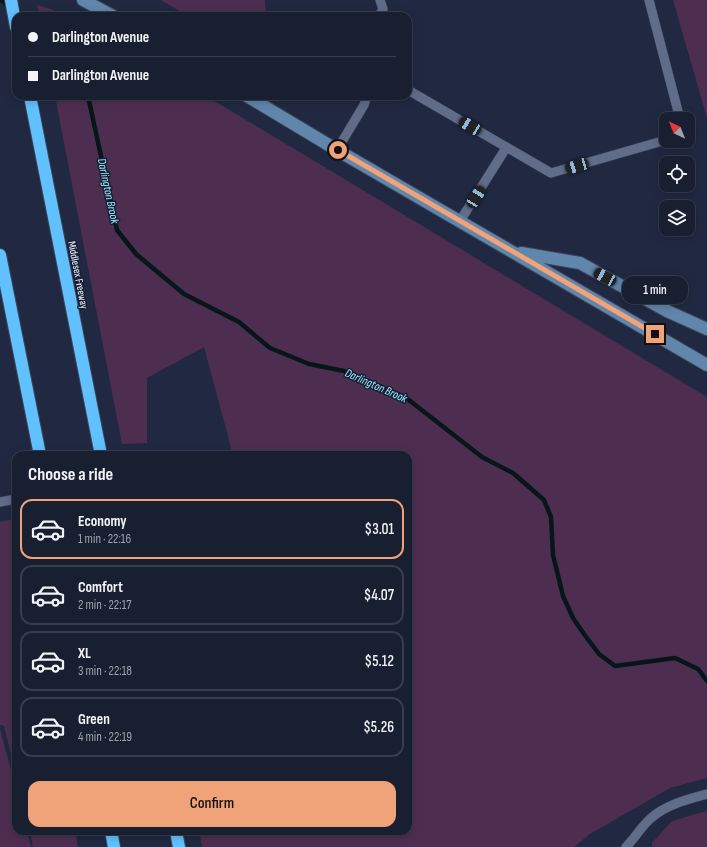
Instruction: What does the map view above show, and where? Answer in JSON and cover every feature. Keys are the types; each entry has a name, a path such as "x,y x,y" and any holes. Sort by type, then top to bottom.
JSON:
{"highway":[{"path":"11,0 13,12"},
{"name":"Middlesex Freeway","path":"30,100 100,450"},
{"path":"0,255 39,451"},
{"path":"112,835 114,847"},
{"path":"177,835 179,847"}],"main road":[{"path":"83,0 106,12"},
{"path":"254,100 707,365"},
{"path":"512,251 580,263 668,311 707,329"}],"lane":[{"path":"380,0 383,10 382,12"},
{"path":"649,0 678,112"},
{"path":"412,92 551,173 659,142"},
{"path":"338,150 366,100"},
{"path":"460,221 506,148"},
{"path":"0,502 12,500"},
{"path":"626,847 646,823 657,813 707,794"}],"shaded area":[{"path":"161,0 265,0 266,12 181,12"},
{"path":"673,0 707,0 707,118"},
{"path":"37,5 60,12 39,12"},
{"path":"56,100 213,100 707,397 707,778 670,788 590,834 574,847 202,847 200,835 412,835 412,451 232,451 204,347 147,378 147,443 122,444"},
{"path":"12,519 12,759 4,726 0,725 0,522"},
{"path":"0,729 12,774 12,835 28,835 31,847 0,847"},
{"path":"707,811 707,847 652,847 652,843 672,821"},
{"path":"31,835 76,835 78,847 33,847"}],"waterway":[{"name":"Darlington Brook","path":"1,0 9,6"},
{"name":"Darlington Brook","path":"89,100 117,230 136,254 184,294 239,322 270,348 309,364 344,371 405,397 482,457 513,473 544,500 551,517 553,555 563,596 573,618 599,654 615,666 675,658 698,669 707,681"}],"route":[{"path":"338,150 655,334"}]}
